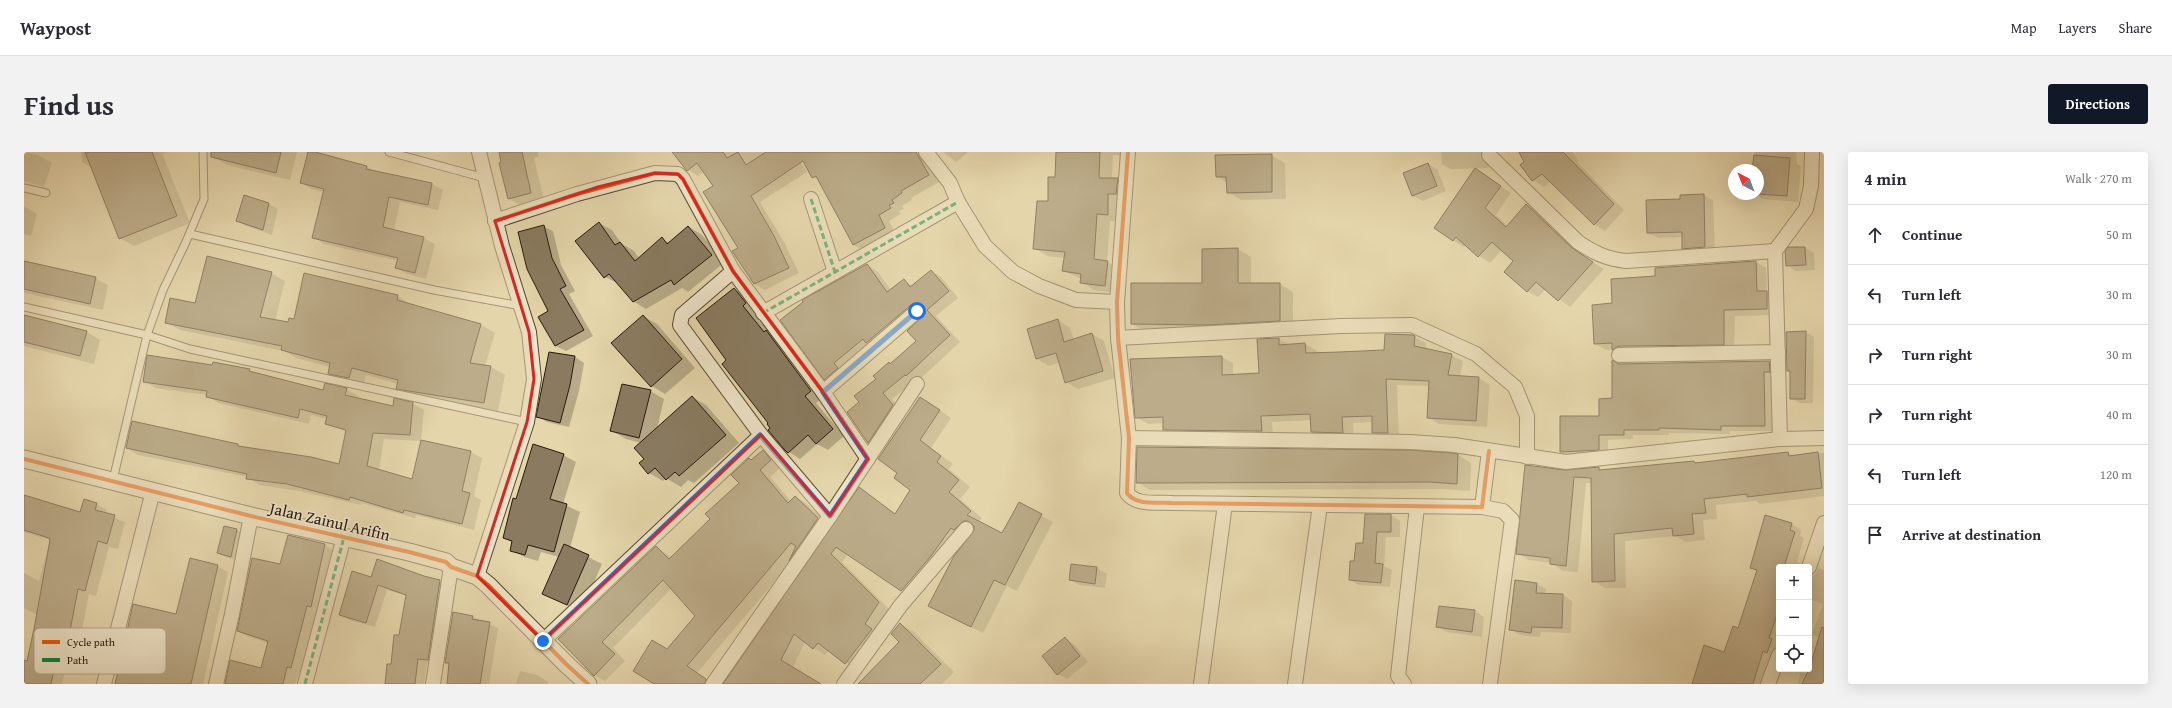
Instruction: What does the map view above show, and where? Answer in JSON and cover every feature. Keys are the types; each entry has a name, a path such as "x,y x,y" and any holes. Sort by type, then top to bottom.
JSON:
{"street":[{"path":"477,576 527,422 534,379 532,352 521,306 496,221 478,152"},
{"path":"926,152 950,183 958,202 985,246 1013,272 1039,286 1076,300 1117,302"},
{"path":"1128,152 1117,302 1118,338 1129,438 1127,494 1130,498 1137,502 1482,507 1503,511 1512,520 1490,684"},
{"path":"1489,155 1578,242 1594,253 1609,259 1626,261 1775,251"},
{"path":"1780,440 1775,251 1806,209 1816,157"},
{"path":"496,221 598,187 655,174 678,174 683,179 733,271 823,392 868,459"},
{"path":"811,200 835,272"},
{"path":"763,313 958,202"},
{"path":"733,271 682,315 680,325 760,435 830,516"},
{"path":"823,392 917,311"},
{"path":"1118,338 1341,326 1412,325 1476,354 1515,387 1527,416 1527,457"},
{"path":"1618,355 1778,352"},
{"path":"712,684 830,516 917,384"},
{"path":"543,641 760,435"},
{"path":"1129,438 1410,442 1454,445 1566,462 1780,440 1824,438"},
{"path":"1482,507 1489,451"},
{"name":"Jalan Zainul Arifin","path":"24,458 251,516 446,562 451,567 477,576 500,595 543,641 588,684"},
{"path":"118,628 153,490"},
{"path":"1201,684 1225,504"},
{"path":"1295,684 1320,505"},
{"path":"1404,684 1398,676 1417,507"},
{"path":"216,684 232,614 251,516"},
{"path":"1810,564 1824,523"},
{"path":"844,684 901,605 966,529"},
{"path":"305,684 344,537"},
{"path":"433,684 451,567"},
{"path":"1768,684 1776,663"},
{"path":"104,684 107,674"}],"lane":[{"path":"113,480 147,335 163,290 190,234 204,199 203,152"},
{"path":"389,152 485,178"},
{"path":"24,188 46,192"},
{"path":"190,234 434,290 521,306"},
{"path":"24,307 147,335 190,349 527,422"}],"highlighted area":[{"path":"655,173 678,174 683,179 733,271 823,392 868,459 830,516 761,435 543,641 477,576 527,422 534,379 529,332 495,221 598,187"}],"building":[{"path":"85,152 152,152 177,216 119,239"},
{"path":"211,152 281,152 276,173 211,157"},
{"path":"308,152 315,152 367,166 366,169 432,183 428,205 389,197 383,227 424,237 415,273 395,268 398,258 312,238 324,189 300,183"},
{"path":"499,152 522,152 531,193 508,199 499,163 501,162"},
{"path":"672,152 723,152 727,158 738,152 746,165 766,152 916,152 929,175 901,191 902,193 892,200 894,203 889,205 891,208 879,215 885,228 853,245 816,176 812,178 803,161 751,196 774,236 789,268 754,284 732,251 738,248 703,192 713,186 697,163 687,171"},
{"path":"1056,152 1100,152 1099,178 1118,178 1116,194 1108,194 1108,215 1097,214 1094,259 1108,261 1105,286 1080,283 1081,274 1062,271 1065,252 1033,249 1037,201 1048,201 1048,177 1055,177"},
{"path":"1519,152 1563,152 1614,204 1594,225 1542,174 1532,181 1520,165 1524,162"},
{"path":"1272,154 1272,192 1227,193 1226,177 1216,177 1215,155"},
{"path":"1754,155 1790,158 1787,196 1764,194 1764,164 1753,164"},
{"path":"1428,163 1437,186 1412,196 1403,173"},
{"path":"1475,168 1501,186 1485,208 1506,227 1526,204 1572,248 1593,262 1558,301 1536,282 1527,292 1504,272 1513,261 1492,242 1478,257 1456,237 1453,241 1434,228"},
{"path":"1704,194 1705,247 1682,249 1682,232 1647,233 1646,200 1680,199 1680,195"},
{"path":"244,195 269,203 263,230 236,221"},
{"path":"599,222 615,245 620,242 635,261 662,237 667,244 688,226 712,255 674,285 671,280 633,302 609,274 604,278 575,241"},
{"path":"544,225 552,258 566,286 560,289 584,330 555,346 538,317 548,311 527,269 518,232"},
{"path":"1788,247 1805,247 1806,265 1786,266 1785,251"},
{"path":"1238,248 1238,283 1280,283 1280,321 1209,325 1131,324 1131,283 1202,283 1202,249"},
{"path":"207,256 272,272 260,317 288,322 289,318 294,319 304,273 398,295 397,300 481,324 470,363 491,366 484,403 396,389 398,380 352,368 349,378 328,374 330,363 281,350 282,346 165,323 170,298 195,303"},
{"path":"24,261 96,277 90,304 24,289"},
{"path":"1756,261 1757,291 1767,291 1767,309 1724,310 1724,345 1619,346 1612,350 1612,343 1594,344 1592,305 1612,303 1611,279 1655,276 1655,268"},
{"path":"867,264 887,292 904,279 910,287 931,270 949,291 927,310 950,335 906,376 905,375 883,393 893,405 868,443 847,412 859,402 854,396 876,379 873,376 889,362 890,364 916,341 907,331 925,314 924,306 919,303 912,304 866,343 863,339 834,363 838,368 824,380 780,320 803,302 802,300"},
{"path":"734,288 746,303 743,306 764,332 766,330 811,391 805,396 833,429 816,444 808,435 788,453 784,449 768,430 770,428 767,424 768,423 722,364 726,360 696,318"},
{"path":"24,315 87,331 80,356 24,342"},
{"path":"643,315 682,359 651,387 611,343"},
{"path":"1058,319 1064,342 1092,333 1103,371 1065,383 1056,353 1036,359 1027,329"},
{"path":"1806,331 1805,399 1790,399 1790,371 1787,371 1786,332"},
{"path":"1385,334 1413,335 1415,336 1414,346 1452,354 1448,375 1479,377 1476,421 1427,418 1429,381 1386,379 1388,433 1372,433 1372,416 1342,417 1343,433 1311,432 1310,414 1261,416 1262,431 1163,430 1163,417 1135,418 1130,359 1222,356 1222,375 1259,373 1257,339 1279,338 1279,345 1305,343 1306,353 1339,352 1384,350"},
{"path":"549,352 575,356 570,385 560,423 536,417"},
{"path":"147,355 212,365 213,362 250,369 249,371 323,390 325,383 347,388 345,395 393,406 394,398 413,402 410,435 373,433 367,466 412,479 421,440 471,451 462,491 470,493 462,524 404,510 403,513 350,497 349,500 287,484 246,479 247,474 126,448 132,421 238,444 238,446 311,457 339,464 346,430 325,424 327,416 300,409 298,418 206,397 207,391 143,382"},
{"path":"1612,360 1619,364 1769,361 1770,372 1764,372 1765,426 1721,426 1721,430 1659,428 1659,430 1624,430 1624,435 1599,435 1599,450 1560,452 1560,416 1599,416 1599,399 1612,398"},
{"path":"622,384 651,390 639,438 610,431"},
{"path":"692,396 726,435 679,476 675,472 666,480 655,468 648,474 639,463 644,459 634,448"},
{"path":"920,397 940,410 920,440 941,456 937,462 959,480 949,492 971,511 967,515 1002,533 1019,502 1042,514 1005,585 994,580 971,627 928,606 954,556 974,531 974,526 968,521 963,521 954,530 951,528 931,556 901,591 836,547 831,554 879,602 865,624 872,629 845,664 818,643 813,649 794,634 781,660 821,684 723,684 859,487 895,514 910,490 894,478 897,473 878,459"},
{"path":"533,444 564,454 550,499 567,504 554,552 528,545 525,555 510,551 512,541 503,538 513,498 516,499"},
{"path":"1137,447 1410,450 1453,453 1458,454 1457,484 1430,482 1136,483"},
{"path":"763,450 771,460 760,470 788,503 795,496 818,518 789,561 796,546 791,543 687,666 706,679 705,684 654,684 633,671 652,640 667,649 695,616 663,580 602,642 615,654 594,676 558,639 656,546 669,559 710,519 705,514 739,483 731,475 749,458 751,460"},
{"path":"1788,452 1789,456 1818,452 1822,488 1747,497 1747,494 1704,499 1706,513 1692,514 1694,534 1673,536 1672,528 1614,534 1615,581 1592,582 1591,478 1574,477 1566,566 1550,564 1550,558 1516,554 1525,465 1565,470 1599,467 1599,470 1694,461 1695,463"},
{"path":"24,495 80,512 84,499 97,503 95,510 115,515 107,544 98,541 85,591 78,589 71,628 34,628 50,540 49,538 24,530"},
{"path":"1365,514 1391,514 1391,532 1377,532 1375,563 1383,564 1381,583 1349,580 1350,561 1354,561 1356,543 1363,543"},
{"path":"1765,515 1792,523 1790,530 1795,532 1785,564 1776,564 1776,618 1769,638 1772,639 1767,653 1763,651 1753,684 1692,684 1704,645 1724,652 1733,626 1738,628 1757,570 1750,568"},
{"path":"224,526 237,529 231,557 217,553"},
{"path":"288,535 325,544 311,607 307,606 291,668 287,667 283,684 225,684 230,660 261,668 268,641 237,631 252,558 280,564"},
{"path":"564,544 589,555 567,605 542,594"},
{"path":"190,558 218,565 191,684 115,684 117,674 166,674 166,628 128,628 133,604 176,614"},
{"path":"377,559 424,576 440,580 428,660 418,659 415,684 385,684 387,664 391,664 394,635 399,635 406,595 378,585 366,623 339,615 352,571 371,577"},
{"path":"1071,564 1097,567 1095,584 1069,580"},
{"path":"1515,580 1537,583 1536,593 1563,594 1562,628 1532,627 1531,633 1509,630"},
{"path":"1439,606 1475,610 1472,632 1436,627"},
{"path":"453,612 473,616 472,619 490,622 480,684 447,684 449,663 445,663"},
{"path":"900,623 941,664 920,684 858,684 899,642 891,634"},
{"path":"1822,627 1824,628 1824,684 1802,684 1808,672 1812,672 1812,659"},
{"path":"34,629 34,674 53,674 51,684 24,684 24,660 27,661"},
{"path":"1065,637 1080,656 1057,675 1042,656"}],"marked path":[{"path":"811,199 835,272"},
{"path":"763,313 958,202"},
{"path":"305,684 344,537"}],"cycle path":[{"path":"1128,152 1117,302 1118,338 1129,438 1127,493 1131,497 1142,502 1154,503 1482,507 1489,451"},
{"path":"495,221 577,194 655,173 678,174 683,179 733,271 823,392 868,459"},
{"path":"24,459 251,516 409,552 446,562 451,567 477,576 488,585 567,665 588,684"}],"route":[{"path":"543,641 760,435 830,516 868,459 823,392 917,311"}]}
